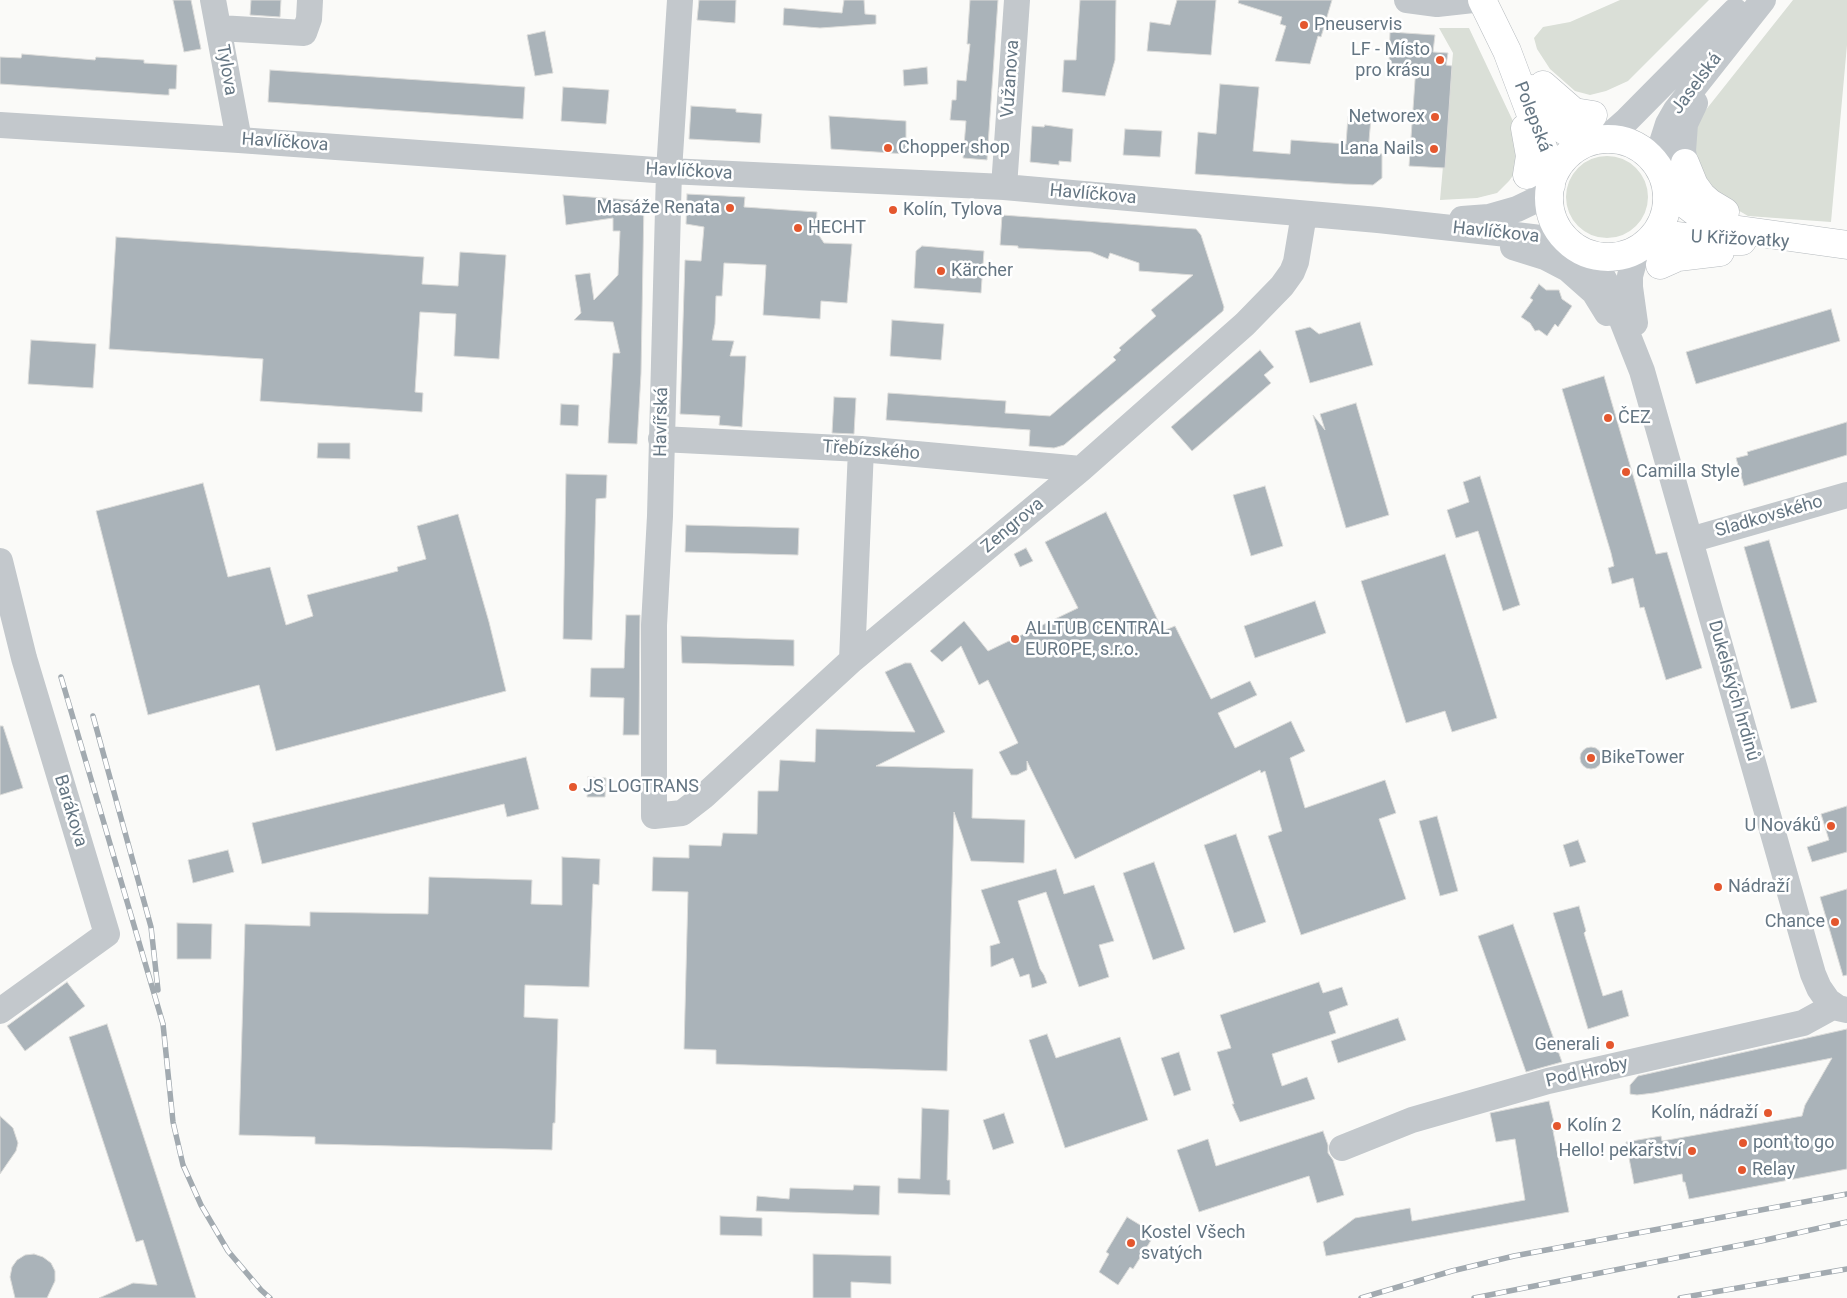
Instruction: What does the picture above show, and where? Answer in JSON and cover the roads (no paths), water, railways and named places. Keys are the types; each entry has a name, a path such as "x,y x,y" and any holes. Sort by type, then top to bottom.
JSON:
{"main road":[{"name":"Polepská","path":"1482,0 1507,51 1548,160 1551,174 1539,180 1549,200 1553,220 1566,240 1575,260"},
{"name":"Polepská","path":"1507,51 1557,124 1576,137 1596,128 1618,140 1636,146 1653,160 1674,171 1694,185 1702,196 1720,210 1744,220 1842,245"},
{"path":"1539,180 1554,174 1565,158 1584,145 1596,128"},
{"path":"1653,254 1658,231 1666,212 1667,195 1674,171"},
{"name":"U Křižovatky","path":"1575,260 1622,256 1632,252 1653,254 1669,236 1707,240 1842,245"}],"street":[{"name":"Tylova","path":"214,0 239,140"},
{"path":"218,28 304,33 309,19 310,0"},
{"name":"Havířská","path":"680,0 669,172 660,516 654,626 654,816 682,813"},
{"name":"Vužanova","path":"1004,187 1017,0"},
{"path":"1407,0 1437,4 1454,4 1473,0"},
{"path":"1674,171 1682,151 1686,124 1693,107 1752,3"},
{"name":"Jaselská","path":"1596,128 1610,135 1752,3"},
{"name":"Havlíčkova","path":"0,124 669,172 1004,187 1378,220 1549,239 1575,260"},
{"name":"Havlíčkova","path":"1378,220 1489,217 1530,204 1545,193 1539,180"},
{"name":"Zengrova","path":"682,813 704,796 852,660 1081,469 1245,324 1282,286 1292,272 1296,262 1304,214"},
{"name":"Dukelských hrdinů","path":"1642,371 1631,299 1630,276 1635,258 1653,254"},
{"name":"Dukelských hrdinů","path":"1575,260 1597,267 1610,290 1642,371 1813,974 1824,995 1840,1008"},
{"name":"Třebízského","path":"661,439 860,449 1081,469"},
{"path":"852,660 860,449"},
{"name":"Sladkovského","path":"1690,540 1847,495"},
{"name":"Barákova","path":"0,561 24,658 107,934 0,1012"},
{"name":"Pod Hroby","path":"1342,1148 1412,1120 1561,1078 1803,1023 1840,1008"}],"railway":[{"path":"61,677 163,1024 173,1122 183,1165 201,1205 228,1251 270,1298"},
{"path":"93,716 151,927 158,990"},
{"path":"1361,1298 1452,1271 1514,1256 1847,1194"},
{"path":"1474,1298 1847,1222"},
{"path":"1680,1298 1847,1269"}],"place":[{"name":"Pneuservis","path":"1304,25"},
{"name":"LF - Místo pro krásu","path":"1440,60"},
{"name":"Networex","path":"1435,117"},
{"name":"Chopper shop","path":"888,148"},
{"name":"Lana Nails","path":"1434,149"},
{"name":"Masáže Renata","path":"730,208"},
{"name":"Kolín, Tylova","path":"893,210"},
{"name":"HECHT","path":"798,228"},
{"name":"Kärcher","path":"941,271"},
{"name":"ČEZ","path":"1608,418"},
{"name":"Camilla Style","path":"1626,472"},
{"name":"ALLTUB CENTRAL EUROPE, s.r.o.","path":"1015,639"},
{"name":"BikeTower","path":"1591,758"},
{"name":"JS LOGTRANS","path":"573,787"},
{"name":"U Nováků","path":"1831,826"},
{"name":"Nádraží","path":"1718,887"},
{"name":"Chance","path":"1835,922"},
{"name":"Generali","path":"1610,1045"},
{"name":"Kolín, nádraží","path":"1768,1113"},
{"name":"Kolín 2","path":"1557,1126"},
{"name":"pont to go","path":"1743,1143"},
{"name":"Hello! pekařství","path":"1692,1151"},
{"name":"Relay","path":"1742,1170"},
{"name":"Kostel Všech svatých","path":"1131,1243"}]}
